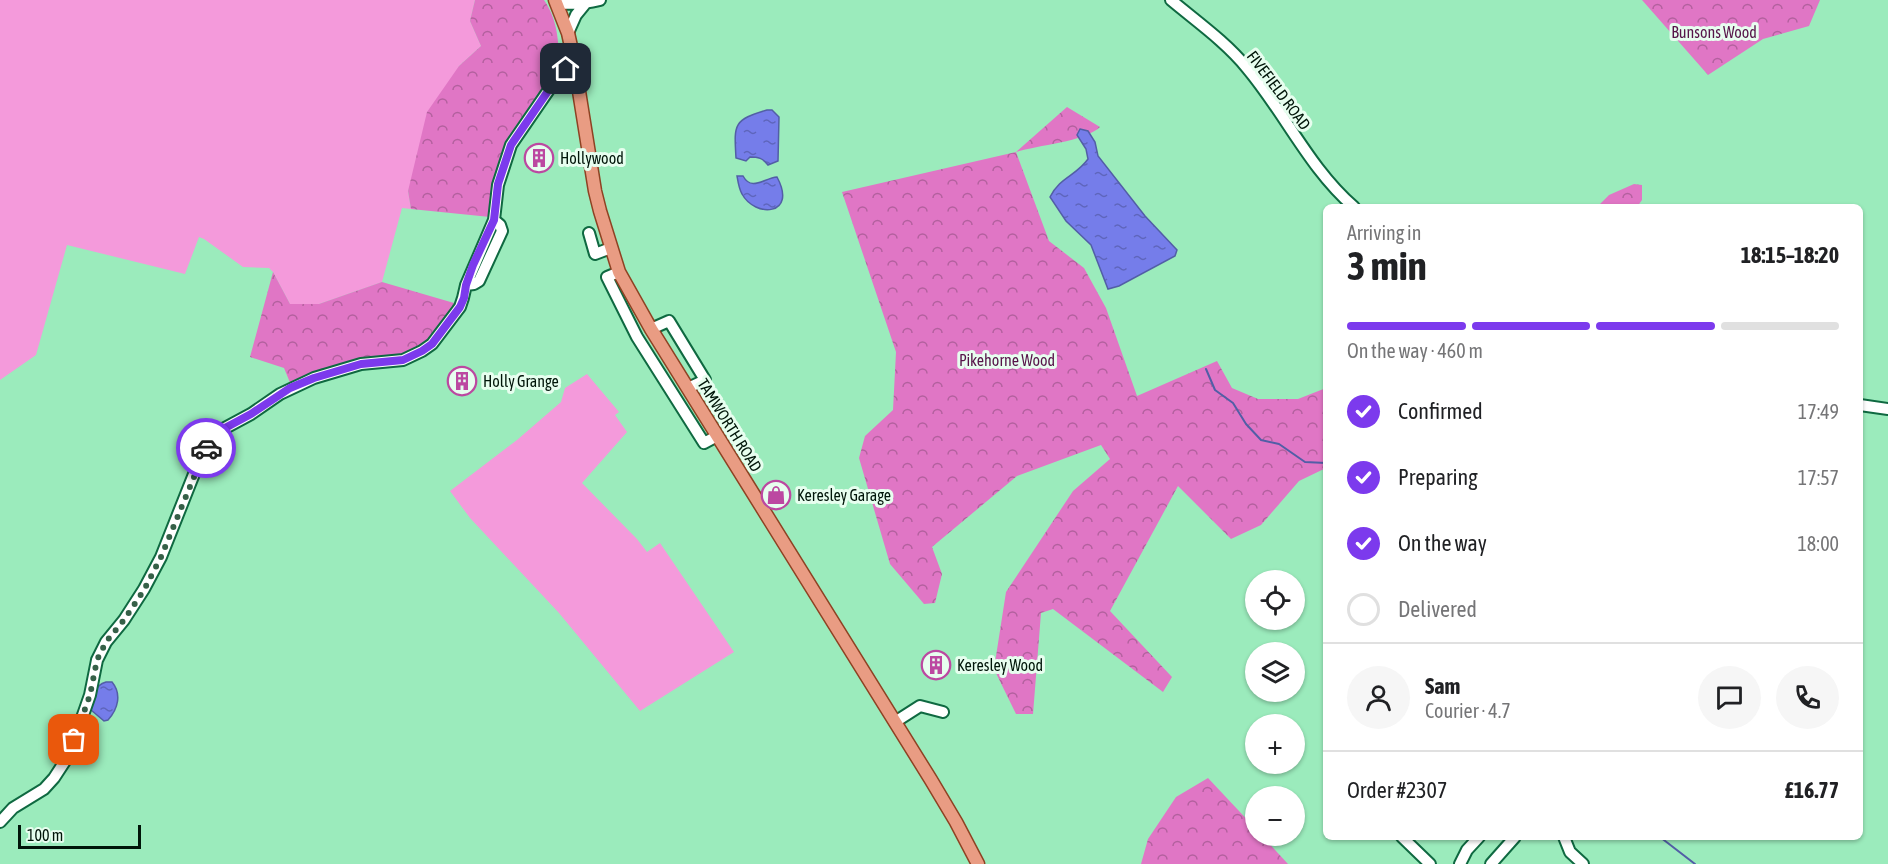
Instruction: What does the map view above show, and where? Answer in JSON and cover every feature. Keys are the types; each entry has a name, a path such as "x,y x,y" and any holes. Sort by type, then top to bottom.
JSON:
{"main road":[{"name":"TAMWORTH ROAD","path":"556,1 568,33 574,60 595,191 619,272 651,329 956,822 978,864"}],"street":[{"path":"556,1 572,5 600,0"},
{"name":"FIVEFIELD ROAD","path":"1171,0 1246,66 1314,164 1351,204"},
{"path":"568,33 576,15 585,4"},
{"path":"0,822 14,808 44,789 69,755 90,695 97,660 106,642 144,590 161,557 212,435 251,414 280,394 314,378 361,364 403,360 432,344 460,307 466,285 494,220 498,184 511,145 557,78 574,60"},
{"path":"557,78 579,88"},
{"path":"589,233 597,258 611,248"},
{"path":"619,272 607,277 637,337 704,443 717,436"},
{"path":"651,329 669,321 705,380 688,388"},
{"path":"1863,405 1888,408"},
{"path":"895,722 920,706 943,712"},
{"path":"1405,840 1430,864"},
{"path":"1460,864 1467,850 1476,840"},
{"path":"1491,864 1512,840"},
{"path":"1565,840 1570,852 1583,864"}],"shaded area":[{"path":"0,0 475,0 470,21 481,46 459,66 408,191 411,209 402,208 382,282 319,304 290,304 269,268 243,267 199,237 185,274 67,245 36,355 0,380"},
{"path":"587,374 619,412 615,415 627,432 582,483 647,552 660,543 734,652 640,711 559,613 470,518 450,491 517,440 561,402 565,388"}],"green space":[{"path":"475,0 544,0 553,16 560,69 548,81 507,139 492,191 490,217 411,209 408,191 427,112 459,66 481,46 470,21"},
{"name":"Bunsons Wood","path":"1642,0 1820,0 1809,26 1763,39 1708,75"},
{"path":"1067,107 1100,127 1072,140 1016,152"},
{"name":"Pikehorne Wood","path":"1016,152 1049,241 1084,268 1106,308 1137,396 1217,361 1232,388 1258,399 1298,399 1323,389 1323,469 1299,481 1261,525 1231,539 1178,486 1110,611 1172,677 1163,692 1053,609 1041,613 1033,714 1016,714 994,669 1006,592 1073,491 1110,459 1101,445 1017,476 932,547 942,574 935,603 924,604 890,564 859,458 865,436 893,410 896,352 842,192"},
{"path":"1634,184 1642,185 1642,200 1639,204 1600,204 1609,195"},
{"path":"273,272 290,304 319,304 382,282 454,303 435,335 407,353 368,358 328,370 291,385 284,368 250,357"},
{"path":"1208,778 1245,817 1245,846 1271,846 1288,864 1141,864 1148,839 1176,797"}],"water":[{"path":"772,110 779,117 778,161 768,165 758,158 750,157 746,161 736,158 735,138 738,125 748,117"},
{"path":"1080,129 1088,131 1095,142 1098,156 1145,216 1177,250 1175,256 1119,286 1108,289 1091,245 1066,221 1050,197 1058,185 1088,159 1086,149 1077,135"},
{"path":"737,176 743,176 754,184 777,177 782,190 779,206 764,209 748,202 741,192"},
{"path":"106,682 112,682 117,691 118,701 108,720 104,721 91,710 91,706 96,689"}],"waterway":[{"path":"1206,369 1215,390 1233,403 1246,424 1261,440 1279,444 1305,462 1323,463"},
{"path":"1664,840 1695,864"}],"way so far":[{"path":"74,740 90,695 97,660 106,642 144,590 161,557 206,448"}],"place":[{"name":"Hollywood","path":"539,158"},
{"name":"Holly Grange","path":"462,381"},
{"name":"Keresley Garage","path":"776,495"},
{"name":"Keresley Wood","path":"936,665"}],"route":[{"path":"206,448 212,435 251,414 290,388 361,364 403,360 432,344 460,307 464,298 473,265 494,220 498,184 511,145 557,78 566,69"}]}
